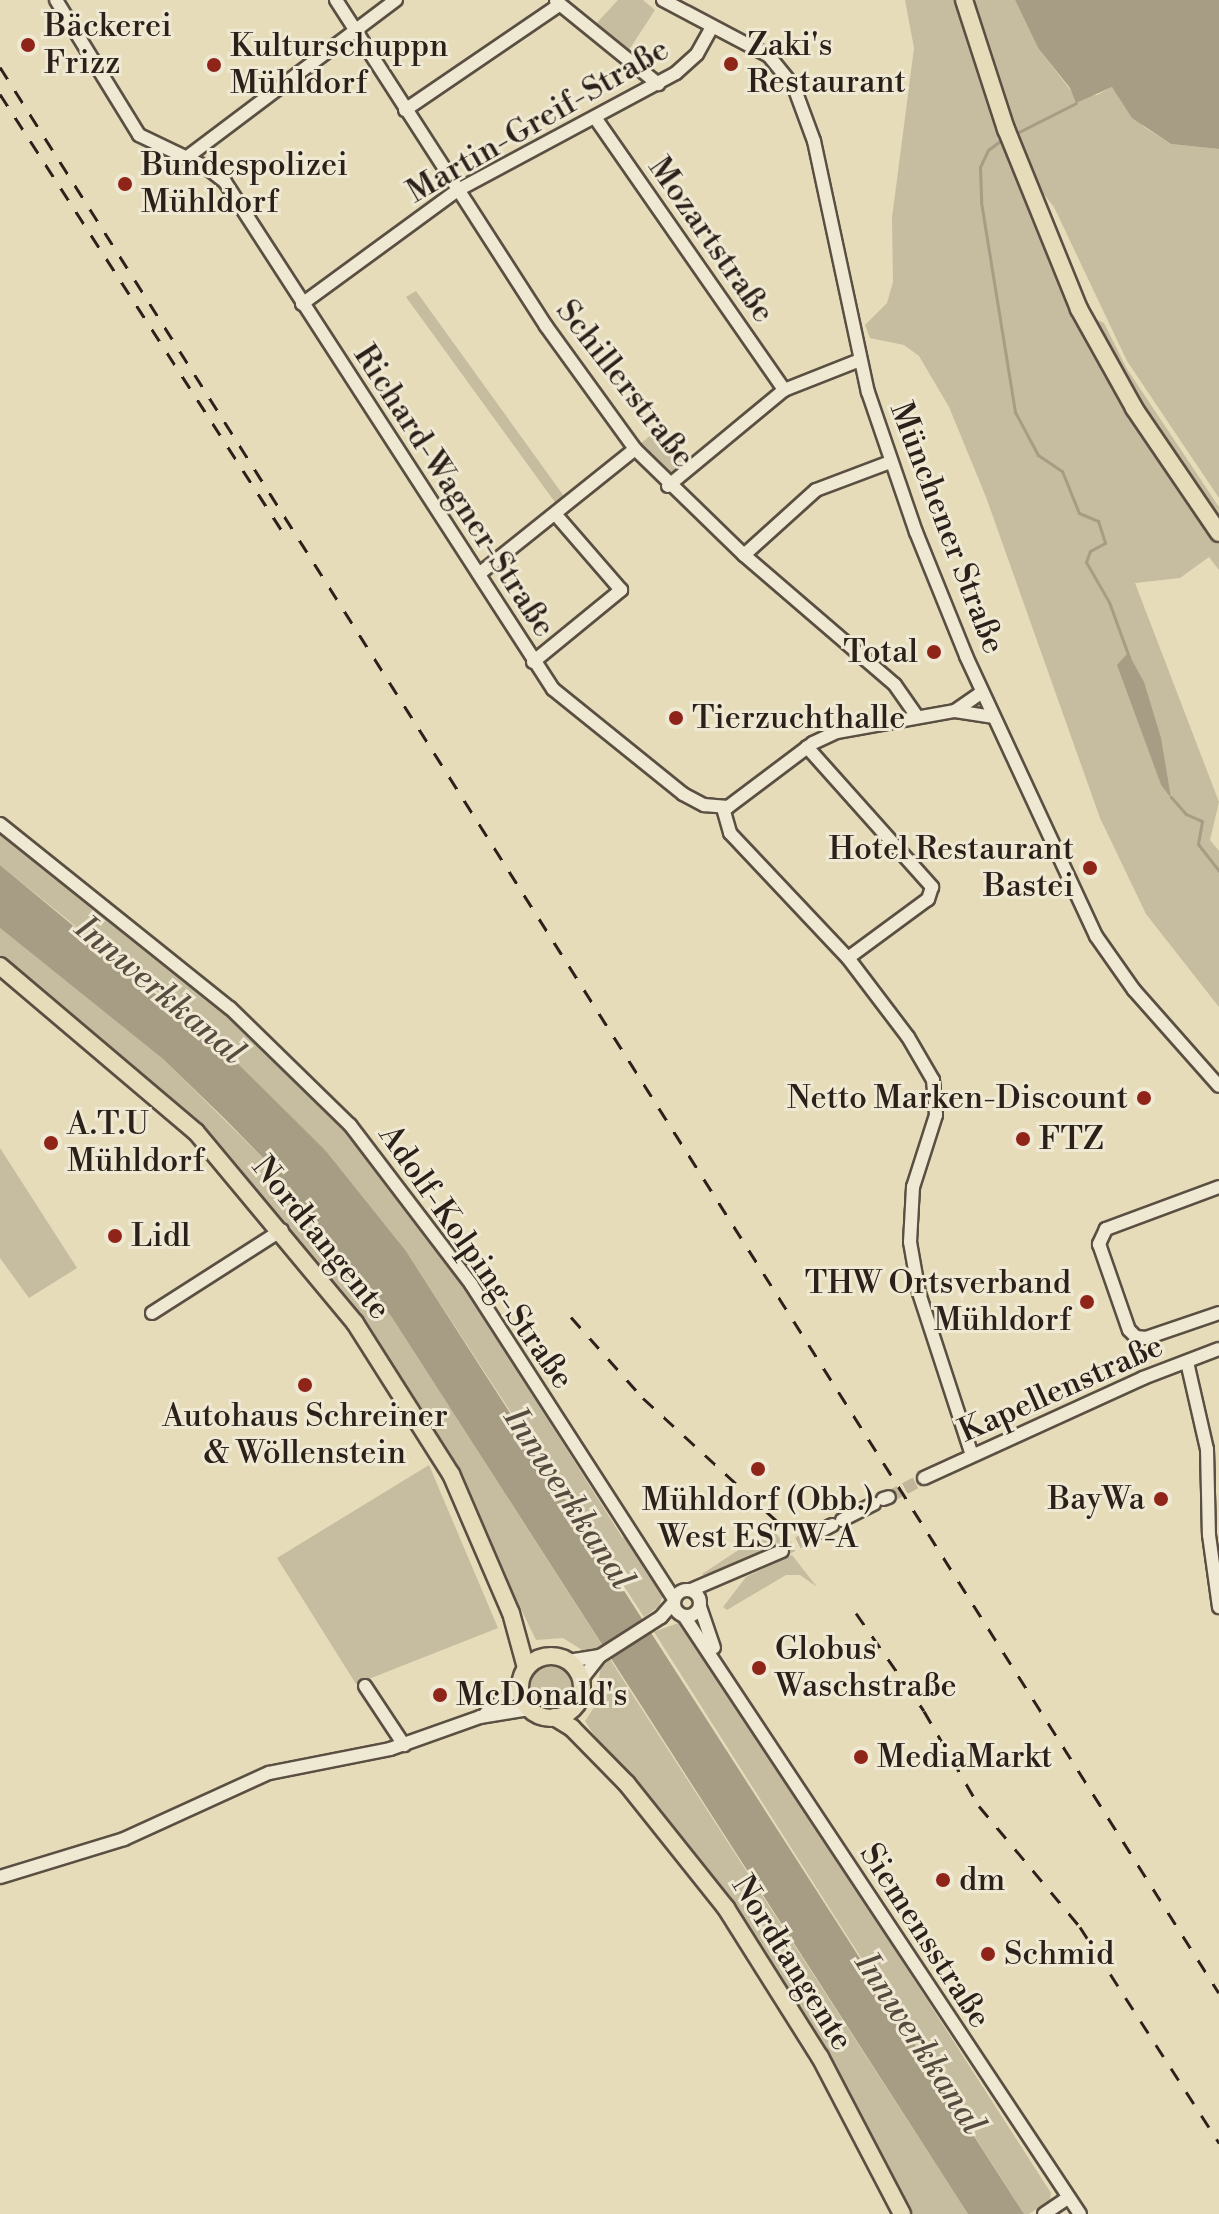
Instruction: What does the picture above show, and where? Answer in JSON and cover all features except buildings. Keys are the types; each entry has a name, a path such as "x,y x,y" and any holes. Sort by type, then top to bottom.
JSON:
{"main road":[{"path":"964,0 1042,227 1101,351 1219,533"},
{"name":"Nordtangente","path":"0,966 196,1132 282,1230 424,1423 451,1474 511,1613 526,1668"},
{"name":"Nordtangente","path":"511,1613 546,1656"},
{"path":"530,1709 520,1687 526,1668 546,1656 568,1661 581,1680 576,1704 554,1717"},
{"name":"Nordtangente","path":"576,1704 607,1761"},
{"name":"Nordtangente","path":"530,1709 554,1717 607,1761 691,1861 757,1953 820,2057 902,2214"}],"street":[{"name":"Richard-Wagner-Straße","path":"56,0 133,128 225,182 533,662 561,697 696,802 723,808"},
{"name":"Schillerstraße","path":"336,0 554,338 635,449 668,486 744,555 895,685 917,717"},
{"path":"186,158 396,0"},
{"name":"Münchener Straße","path":"663,0 711,29 769,56 794,87 814,141 860,360 890,462 982,692 1096,936 1134,990 1219,1086"},
{"path":"405,110 557,2 658,84"},
{"name":"Martin-Greif-Straße","path":"302,304 458,190 658,84 691,61 711,29"},
{"name":"Mozartstraße","path":"596,119 784,390"},
{"path":"668,486 784,390 860,360"},
{"path":"479,574 635,449"},
{"path":"744,555 816,490 890,462"},
{"path":"533,662 621,590 556,515"},
{"path":"955,711 982,692"},
{"path":"972,1455 919,1293 910,1242 913,1187 936,1115 933,1080 908,1037 848,958 730,833 723,808 741,802 807,747 849,729 955,711 993,717"},
{"path":"807,747 932,887 928,899 848,958"},
{"name":"Adolf-Kolping-Straße","path":"0,824 239,1016 350,1125 471,1284 655,1564 678,1608"},
{"path":"1219,1187 1110,1227 1099,1244 1129,1330 1136,1337 1146,1338 1219,1313"},
{"path":"152,1313 282,1230"},
{"name":"Kapellenstraße","path":"924,1478 1219,1349"},
{"path":"1187,1362 1214,1483 1219,1607"},
{"path":"819,1532 882,1500"},
{"path":"678,1608 688,1590 735,1575 782,1551"},
{"name":"Adolf-Kolping-Straße","path":"655,1564 688,1590 700,1604"},
{"path":"581,1680 600,1656 678,1608 700,1604 735,1575"},
{"name":"Siemensstraße","path":"700,1604 731,1683"},
{"name":"Siemensstraße","path":"678,1608 731,1683 1080,2214"},
{"path":"568,1661 600,1656"},
{"path":"365,1686 404,1745"},
{"path":"480,1717 520,1687"},
{"path":"0,1877 124,1839 269,1773 404,1745 480,1717 530,1709"},
{"path":"1044,2214 1068,2198"}],"shaded area":[{"path":"618,0 643,0 655,10 629,50 594,26"},
{"path":"905,0 959,0 1034,226 1079,325 1156,457 1219,544 1219,570 1209,557 1180,578 1135,583 1219,802 1210,840 1219,851 1219,1007 1146,914 1100,818 986,497 949,407 919,356 904,345 870,338 865,325 887,303 893,282 892,218 914,48","holes":["1123,680 1152,714 1170,796 1161,785"]},
{"path":"971,0 1015,0 1038,48 1075,96 1097,95 1112,87 1144,127 1171,144 1219,149 1219,498 1127,361 1054,207 1035,183 1014,135"},
{"path":"1015,0 1219,0 1219,149 1171,144 1132,118 1112,87 1076,103 1070,88 1038,48"},
{"path":"416,291 566,499 557,505 406,297"},
{"path":"1096,319 1104,323 1127,369 1219,507 1219,522 1146,416"},
{"path":"662,426 690,461 668,475 640,444"},
{"path":"1128,653 1144,682 1161,738 1171,798 1161,785 1117,665"},
{"path":"0,830 267,1048 373,1160 437,1244 622,1537 630,1539 663,1595 659,1606 644,1617 406,1251 326,1151 168,1001 0,865"},
{"path":"0,865 229,1055 326,1151 406,1251 1024,2214 968,2214 391,1316 271,1166 224,1118 163,1059 0,928"},
{"path":"0,928 163,1059 271,1166 391,1316 602,1645 587,1653 563,1638 536,1640 436,1435 337,1287 194,1123 0,960"},
{"path":"0,1148 77,1268 29,1298 0,1258"},
{"path":"429,1465 498,1628 356,1684 277,1558"},
{"path":"772,1528 782,1541 710,1579 702,1574"},
{"path":"792,1555 817,1587 800,1575 786,1575 727,1610 723,1607 746,1577"},
{"path":"678,1623 690,1631 1051,2193 1050,2200 1029,2214 1024,2214 654,1632"},
{"path":"610,1659 968,2214 912,2214 835,2072 590,1729 585,1721 597,1703 600,1669"},
{"path":"551,1663 568,1670 575,1687 568,1704 551,1711 534,1704 527,1687 534,1670"}],"waterway":[{"path":"1015,134 1076,103"},
{"path":"1004,138 988,150 980,167 981,202 1015,412 1038,455 1062,471 1079,513 1098,521 1105,543 1090,551 1086,562 1109,602 1129,657"},
{"path":"1171,797 1186,814 1202,821 1198,844 1219,871"}],"tunnel":[{"path":"889,1497 924,1478"},
{"path":"782,1551 819,1532"}],"railway":[{"path":"0,67 1219,1993"},
{"path":"0,94 288,540"},
{"path":"571,1317 643,1398 779,1523"},
{"path":"856,1613 924,1711 979,1806 1080,1927 1219,2143"}],"place":[{"name":"Bäckerei Frizz","path":"28,45"},
{"name":"Zaki's Restaurant","path":"731,64"},
{"name":"Kulturschuppn Mühldorf","path":"214,65"},
{"name":"Bundespolizei Mühldorf","path":"125,184"},
{"name":"Total","path":"934,652"},
{"name":"Tierzuchthalle","path":"676,718"},
{"name":"Hotel Restaurant Bastei","path":"1090,868"},
{"name":"Netto Marken-Discount","path":"1144,1098"},
{"name":"FTZ","path":"1023,1139"},
{"name":"A.T.U Mühldorf","path":"51,1143"},
{"name":"Lidl","path":"115,1236"},
{"name":"THW Ortsverband Mühldorf","path":"1087,1302"},
{"name":"Autohaus Schreiner & Wöllenstein","path":"305,1385"},
{"name":"Mühldorf (Obb.) West ESTW-A","path":"758,1469"},
{"name":"BayWa","path":"1161,1499"},
{"name":"Globus Waschstraße","path":"759,1668"},
{"name":"McDonald's","path":"440,1695"},
{"name":"MediaMarkt","path":"861,1757"},
{"name":"dm","path":"943,1880"},
{"name":"Schmid","path":"988,1954"}],"water label":[{"name":"Innwerkkanal","path":"159,991"},
{"name":"Innwerkkanal","path":"568,1499"},
{"name":"Innwerkkanal","path":"919,2044"}]}
